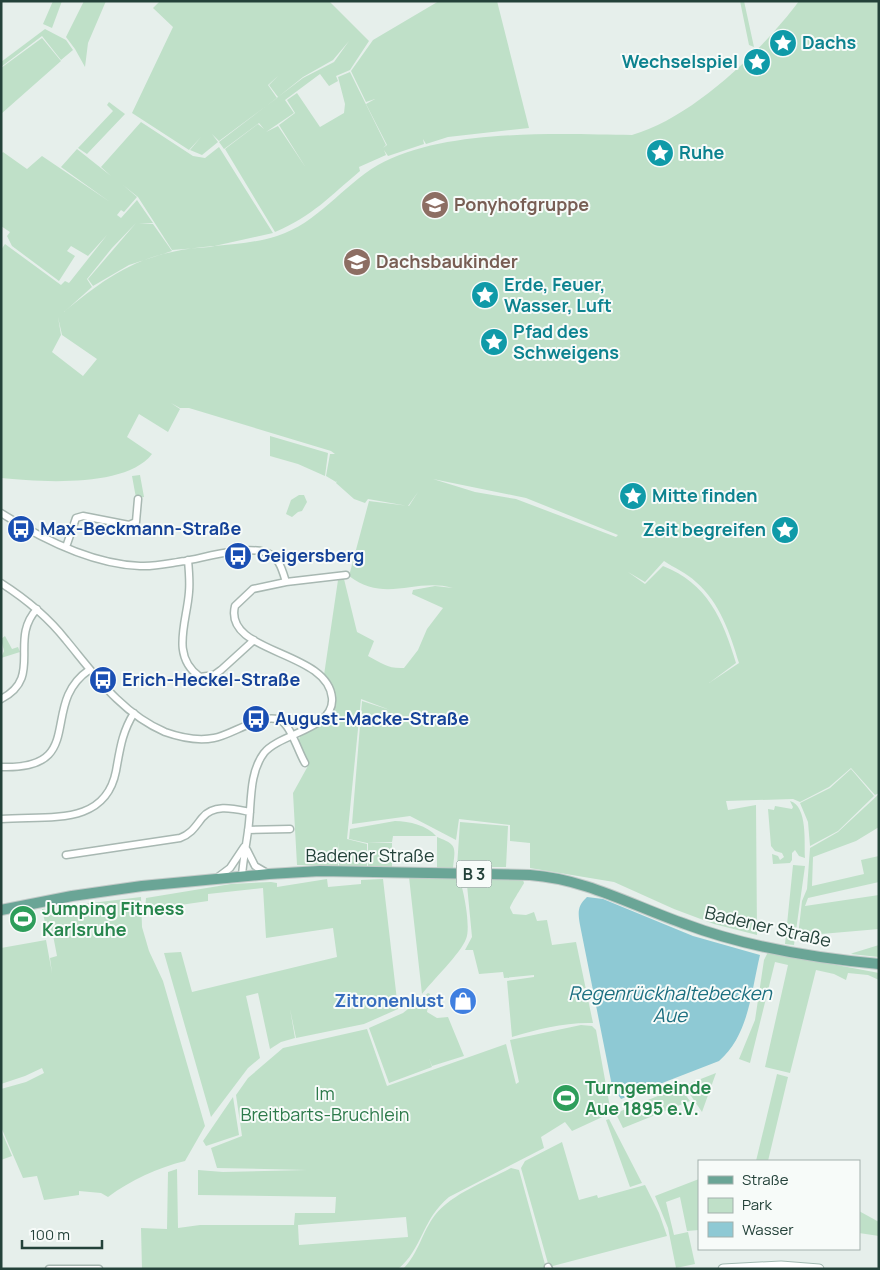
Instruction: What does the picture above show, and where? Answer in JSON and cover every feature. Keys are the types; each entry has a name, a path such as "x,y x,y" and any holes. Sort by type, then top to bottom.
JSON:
{"main road":[{"name":"Badener Straße","path":"1,910 72,896 218,878 269,874 380,872 549,876 604,890 687,925 726,937 795,952 879,964"}],"street":[{"path":"66,547 76,518 83,516 129,525 136,522 138,499"},
{"path":"1,513 66,547 122,564 141,566 238,552 264,552 278,561 286,582"},
{"path":"188,560 189,593 182,635 186,664 200,676 214,675 254,640"},
{"path":"242,876 252,786 260,759 272,746 313,726 328,714 332,698 329,688 316,672 244,634 235,621 235,606 253,589 286,582 346,575"},
{"path":"1,583 37,609 66,640 109,692 134,713 166,732 186,737 212,739 269,718 275,718 285,724 305,763"},
{"path":"1,699 16,688 21,679 25,667 24,628 37,609"},
{"path":"1,767 37,763 54,751 67,696 77,680 89,670"},
{"path":"1,819 69,815 83,812 105,799 111,789 122,735 134,713"},
{"path":"66,855 180,838 192,832 204,815 212,810 225,808 250,812"},
{"path":"248,830 290,830"},
{"path":"246,844 250,861 269,874"},
{"path":"218,878 230,868 246,844"},
{"path":"723,1269 781,1266 819,1269"},
{"path":"49,1269 99,1269"}],"green space":[{"path":"53,1 62,1 52,28 43,24"},
{"path":"84,1 106,1 88,43 85,67 66,37"},
{"path":"160,1 329,1 369,41 350,70 336,76 338,81 329,86 320,74 285,100 294,113 266,132 278,126 306,168 279,125 295,113 287,100 297,93 320,127 344,113 345,104 338,77 350,72 386,145 383,148 387,145 366,104 375,99 366,102 351,71 373,40 439,1 497,1 529,128 448,137 426,144 423,139 424,144 388,156 384,150 386,155 359,167 360,171 311,212 275,232 225,149 258,124 264,129 259,123 224,149 219,142 268,105 219,141 212,134 218,142 202,155 190,150 201,137 189,150 132,113 173,27 153,8","holes":["349,41 334,62 303,78 277,98 268,85 278,76 269,85 278,97 303,77 333,60"]},
{"path":"740,1 744,1 754,47 749,45"},
{"path":"799,1 879,1 879,793 875,795 851,768 829,787 800,802 793,799 726,801 728,810 756,805 757,935 714,924 674,909 614,882 530,868 530,843 510,841 510,825 459,819 456,840 410,816 352,824 362,701 390,710 361,699 347,839 367,844 367,866 339,866 338,841 338,866 297,865 293,793 309,764 298,743 300,736 328,719 336,705 332,686 324,675 338,580 344,579 357,632 374,641 368,656 394,668 404,668 418,650 427,629 443,608 412,594 413,590 435,586 453,588 439,585 426,585 388,589 376,588 363,584 349,576 369,501 406,506 368,499 365,503 354,499 336,483 337,481 326,476 330,454 335,454 331,451 189,408 180,408 171,403 180,409 168,432 139,414 127,437 152,454 140,465 123,473 103,478 59,481 1,478 1,250 5,244 61,285 65,281 69,283 107,235 88,256 71,246 67,251 75,256 59,281 12,246 7,236 10,232 1,226 1,154 3,152 27,169 42,156 110,202 61,167 77,149 111,176 101,167 141,122 193,156 205,158 219,147 273,233 214,246 264,240 292,230 317,213 378,165 405,153 435,145 468,139 537,134 632,135 678,114 724,80 766,41","holes":["123,185 138,197 172,250 194,248 160,255 172,251 153,224 139,223 153,223 137,200 121,218 117,215 121,210 124,212 137,197","136,223 88,279 93,286 129,265 148,259 101,283 64,312 92,287 87,279 112,248","58,317 62,335 97,359 83,376 52,352 61,335","433,479 526,498 618,535 616,537 516,499 475,492","664,561 692,579 712,599 718,609 728,630 739,663 709,683 736,663 719,617 711,604 691,582 663,566 645,584 628,572 645,582"]},
{"path":"45,29 66,40 73,50 61,60 42,36 1,67 1,62"},
{"path":"42,38 61,61 1,114 1,68"},
{"path":"109,102 125,114 87,154 78,148 113,111 107,105"},
{"path":"270,436 328,453 325,476 298,464 270,456"},
{"path":"140,475 144,497 136,498 132,476"},
{"path":"299,495 304,495 307,502 302,511 292,517 286,514 291,500"},
{"path":"5,636 12,649 18,647 20,652 1,658 4,651 1,639"},
{"path":"851,769 874,796 838,831 810,846 808,822 800,803 830,788"},
{"path":"879,794 879,827 856,841 813,857 812,886 864,874 861,860 879,856 879,882 808,898 805,906 879,895 879,929 798,936 802,901 807,889 810,848 838,832"},
{"path":"790,801 796,804 802,817 805,835 805,858 799,856 795,850 792,853 790,863 773,864 772,854 778,856 780,860 784,857 782,853 775,851 771,846 768,809 774,810 775,806 792,809"},
{"path":"395,821 418,825 433,832 436,836 393,836 392,842 367,843 349,839 350,829"},
{"path":"460,822 508,826 506,867 457,867"},
{"path":"437,837 449,842 454,848 453,868 437,868"},
{"path":"368,843 392,843 392,867 368,866"},
{"path":"793,865 805,866 794,945 785,944"},
{"path":"409,877 459,878 465,900 468,927 463,945 422,994"},
{"path":"327,879 328,887 361,884 361,880 383,879 398,1009 364,1024 296,1038 290,1009 295,1038 281,1042 270,1049 258,993 246,996 260,1058 248,1068 211,1117 164,953 181,952 192,992 337,957 333,928 266,938 263,888 208,894 208,901 145,910 146,898 231,884 271,882 277,883 277,887"},
{"path":"471,879 523,880 524,883 510,908 513,914 526,915 534,912 537,921 547,920 552,945 576,942 593,1023 552,1027 512,1037 507,981 534,977 534,975 504,978 503,972 479,974 473,950 465,950 472,937 467,885"},
{"path":"141,897 142,927 149,951 163,981 205,1126 185,1161 145,1175 108,1197 101,1193 79,1191 79,1195 44,1200 37,1176 23,1178 1,1127 1,1089 26,1082 44,1073 42,1068 1,1084 1,948 46,940 52,973 50,958 57,956 53,935 48,936 42,909"},
{"path":"879,945 879,957 851,954 853,953"},
{"path":"768,952 879,973 879,980 868,975 848,973 846,980 834,974 816,970 790,1073 765,1067 788,965 775,962 750,1063 739,1059 755,1020 764,960"},
{"path":"428,993 430,994 427,1012 437,1018 448,1017 464,1056 432,1066 429,1058 432,1067 389,1083 369,1028 403,1013"},
{"name":"Im Breitbarts-Bruchlein","path":"581,1025 592,1026 596,1030 611,1113 572,1131 565,1122 541,1137 544,1148 449,1197 433,1215 412,1253 398,1269 142,1269 141,1228 167,1229 168,1172 177,1169 178,1228 200,1225 294,1225 295,1213 335,1213 336,1197 198,1195 198,1170 223,1172 307,1170 217,1168 211,1148 242,1136 236,1095 248,1078 283,1048 367,1029 387,1086 506,1044 516,1084 519,1082 510,1040","holes":["406,1217 408,1237 299,1245 298,1225"]},
{"path":"716,1073 702,1112 685,1087"},
{"path":"777,1074 788,1077 768,1160 756,1160"},
{"path":"675,1089 681,1089 690,1101 623,1128 617,1116 621,1111"},
{"path":"233,1097 239,1135 206,1146 203,1141"},
{"path":"609,1119 642,1183 630,1187 606,1120"},
{"path":"1,1130 12,1156 1,1160"},
{"path":"562,1142 579,1200 597,1195 598,1198 645,1185 659,1213 667,1236 549,1267 521,1168 525,1161"},
{"path":"511,1168 519,1170 546,1268 403,1269 413,1256 435,1215 442,1207 471,1188"},
{"path":"698,1179 698,1230 687,1231 680,1197 666,1202 674,1235 688,1232 695,1264 676,1268 668,1228 655,1196"},
{"path":"860,1212 879,1222 879,1236 860,1233"}],"water":[{"name":"Regenrückhaltebecken Aue","path":"587,897 603,899 693,936 760,955 743,1026 737,1039 719,1061 621,1099 612,1086 580,925 579,910 581,903"}],"place":[{"name":"Dachs","path":"783,43"},
{"name":"Wechselspiel","path":"757,62"},
{"name":"Ruhe","path":"660,153"},
{"name":"Ponyhofgruppe","path":"435,205"},
{"name":"Dachsbaukinder","path":"357,262"},
{"name":"Erde, Feuer, Wasser, Luft","path":"485,295"},
{"name":"Pfad des Schweigens","path":"494,342"},
{"name":"Mitte finden","path":"633,496"},
{"name":"Max-Beckmann-Straße","path":"21,529"},
{"name":"Zeit begreifen","path":"785,530"},
{"name":"Geigersberg","path":"238,556"},
{"name":"Erich-Heckel-Straße","path":"103,680"},
{"name":"August-Macke-Straße","path":"256,719"},
{"name":"Jumping Fitness Karlsruhe","path":"23,919"},
{"name":"Zitronenlust","path":"463,1001"},
{"name":"Turngemeinde Aue 1895 e.V.","path":"566,1098"}]}
